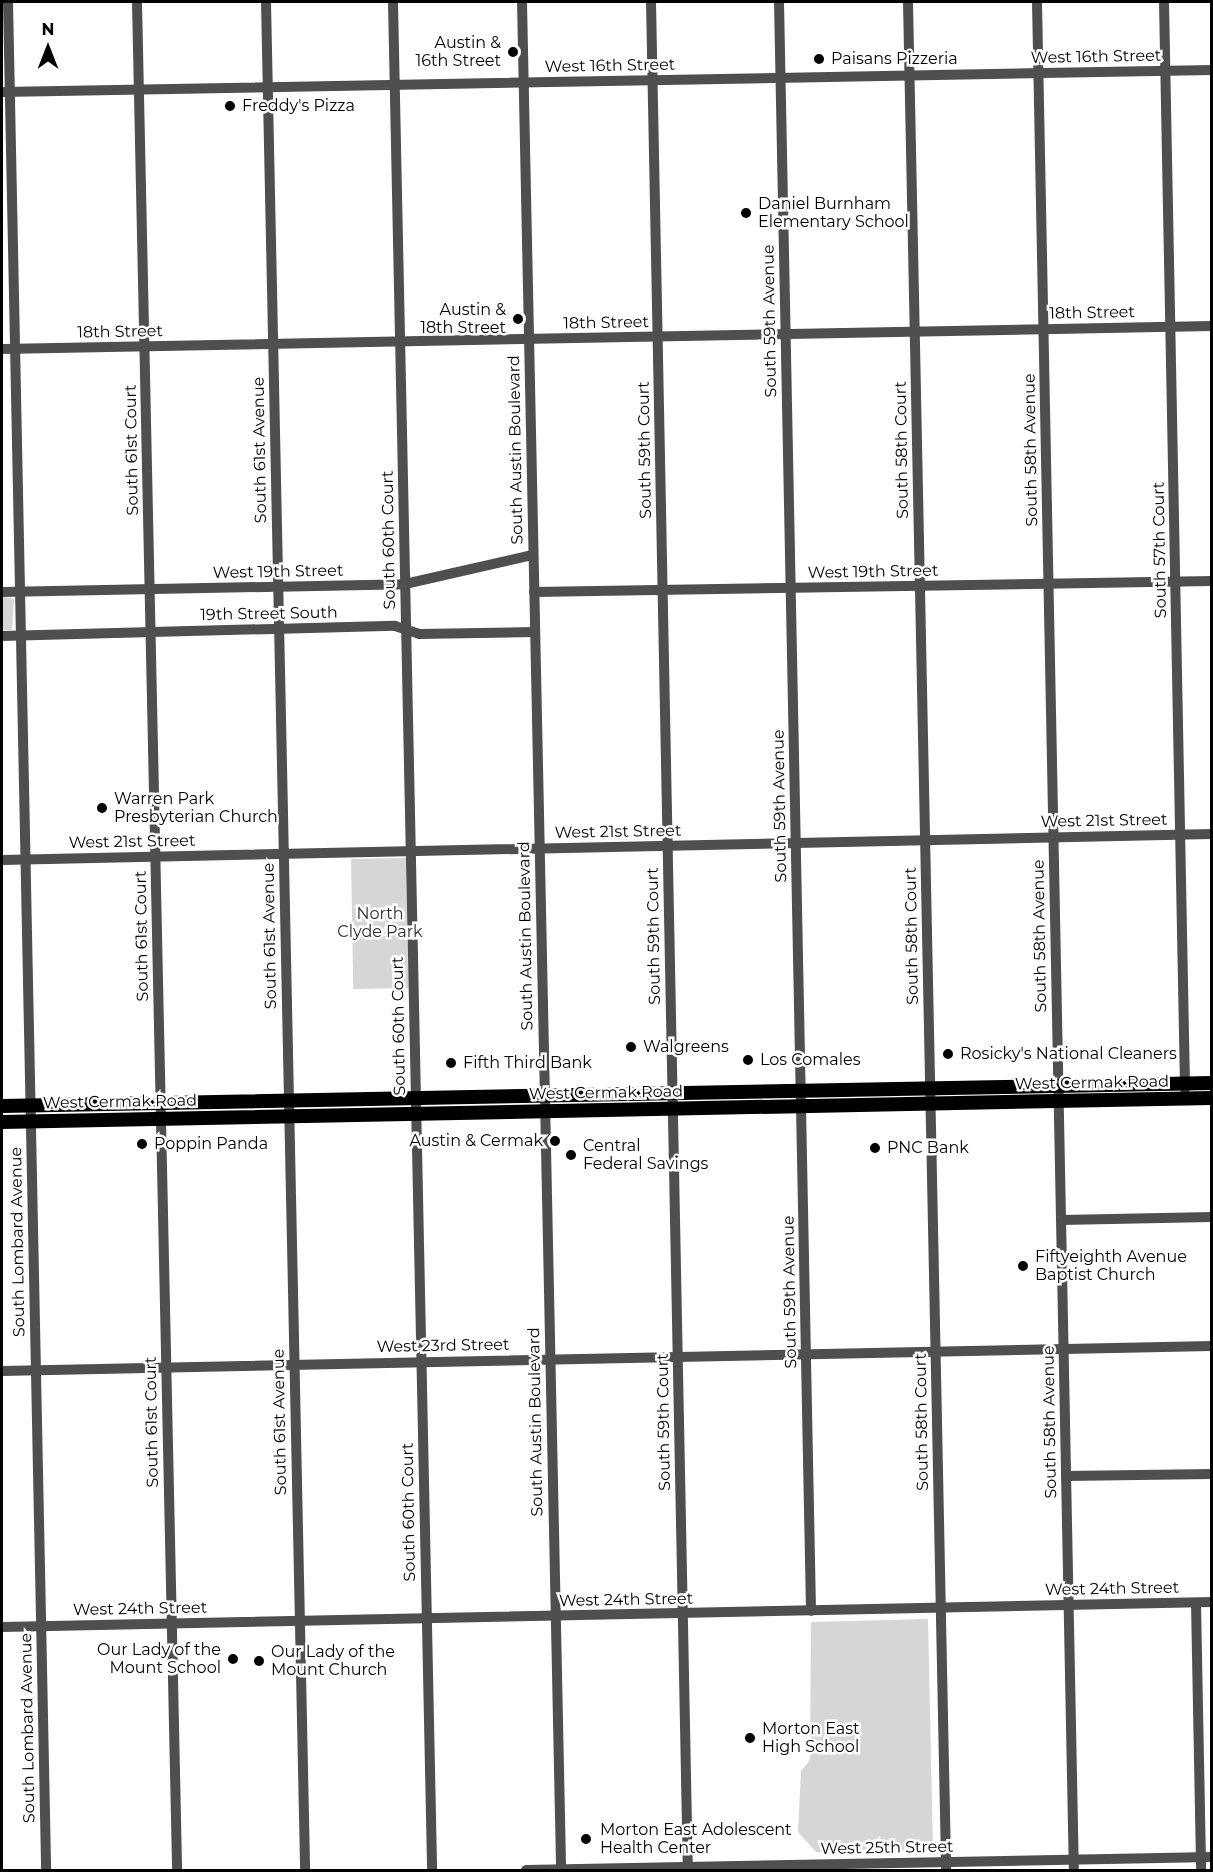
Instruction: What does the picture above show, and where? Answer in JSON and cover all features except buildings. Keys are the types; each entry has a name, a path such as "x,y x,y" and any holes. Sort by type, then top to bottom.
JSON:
{"main road":[{"name":"West Cermak Road","path":"289,1109 416,1099 673,1108 801,1106 1058,1086 1212,1083"},
{"name":"West Cermak Road","path":"2,1106 161,1111 289,1109 416,1113 672,1093 801,1091 1059,1101 1212,1098"},
{"name":"West Cermak Road","path":"2,1122 161,1111"}],"street":[{"name":"South Lombard Avenue","path":"8,2 6,92 15,349 46,1870"},
{"name":"South 61st Court","path":"137,2 177,1870"},
{"name":"South 61st Avenue","path":"266,2 305,1870"},
{"name":"South 60th Court","path":"393,2 432,1870"},
{"name":"South Austin Boulevard","path":"522,2 561,1870"},
{"name":"South 59th Court","path":"651,2 688,1869"},
{"name":"South 59th Avenue","path":"779,2 811,1611"},
{"name":"South 58th Court","path":"908,2 946,1866"},
{"name":"South 58th Avenue","path":"1037,2 1074,1865"},
{"name":"South 57th Court","path":"1164,2 1186,1098"},
{"name":"West 16th Street","path":"6,92 1212,70"},
{"name":"18th Street","path":"2,349 1212,326"},
{"name":"West 19th Street","path":"2,592 405,584 533,555"},
{"name":"West 19th Street","path":"534,592 1212,581"},
{"name":"19th Street South","path":"2,636 279,628 406,627 419,634 535,632"},
{"name":"West 21st Street","path":"2,860 1212,834"},
{"path":"1061,1220 1212,1217"},
{"name":"West 23rd Street","path":"2,1371 1212,1346"},
{"path":"1066,1476 1212,1474"},
{"name":"West 24th Street","path":"2,1627 1212,1602"},
{"path":"1196,1603 1206,1857 1201,1870"},
{"name":"West 25th Street","path":"526,1870 1074,1865 1206,1857"}],"green space":[{"path":"2,596 14,599 12,630 2,630"},
{"name":"North Clyde Park","path":"406,858 408,988 353,989 351,859"},
{"path":"928,1619 933,1850 816,1852 798,1832 801,1771 810,1760 811,1622"}],"place":[{"name":"Austin & 16th Street","path":"513,52"},
{"name":"Paisans Pizzeria","path":"819,59"},
{"name":"Freddy's Pizza","path":"230,106"},
{"name":"Daniel Burnham Elementary School","path":"746,213"},
{"name":"Austin & 18th Street","path":"518,319"},
{"name":"Warren Park Presbyterian Church","path":"102,808"},
{"name":"Walgreens","path":"631,1047"},
{"name":"Rosicky's National Cleaners","path":"948,1054"},
{"name":"Los Comales","path":"748,1060"},
{"name":"Fifth Third Bank","path":"451,1063"},
{"name":"Austin & Cermak","path":"555,1141"},
{"name":"Poppin Panda","path":"142,1144"},
{"name":"PNC Bank","path":"875,1148"},
{"name":"Central Federal Savings","path":"571,1155"},
{"name":"Fiftyeighth Avenue Baptist Church","path":"1023,1266"},
{"name":"Our Lady of the Mount School","path":"233,1659"},
{"name":"Our Lady of the Mount Church","path":"259,1661"},
{"name":"Morton East High School","path":"750,1738"},
{"name":"Morton East Adolescent Health Center","path":"586,1839"}]}
